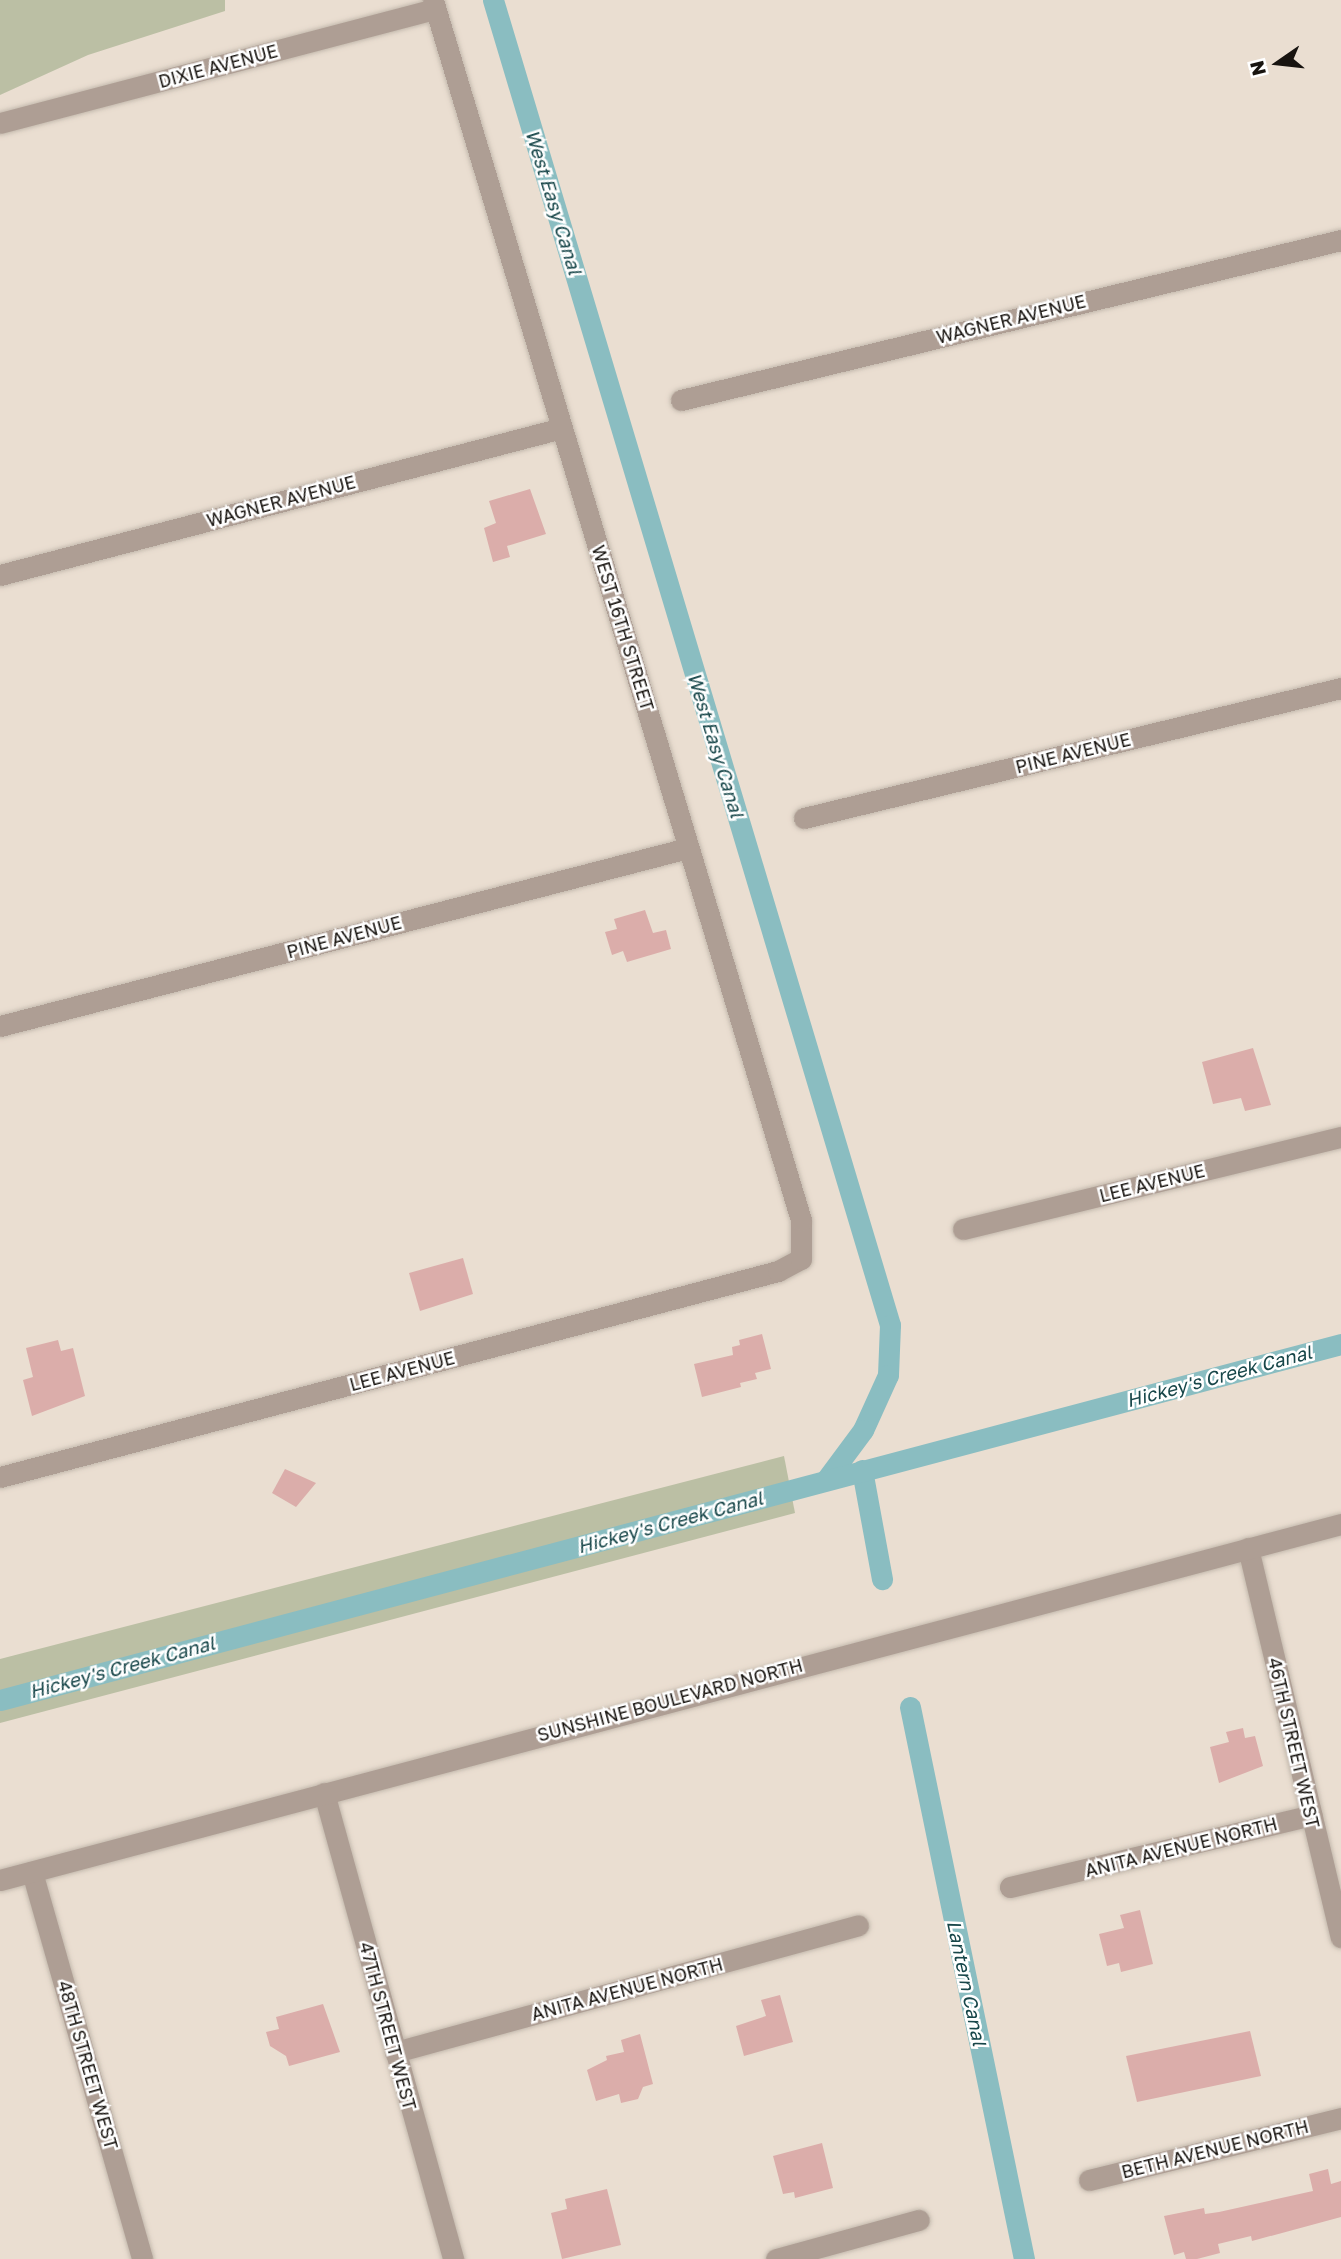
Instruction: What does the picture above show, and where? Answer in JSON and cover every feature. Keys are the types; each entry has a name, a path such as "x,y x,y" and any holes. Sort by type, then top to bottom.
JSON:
{"street":[{"name":"DIXIE AVENUE","path":"0,123 434,5"},
{"name":"WEST 16TH STREET","path":"434,5 802,1220 801,1259"},
{"name":"WAGNER AVENUE","path":"681,400 1341,240"},
{"name":"WAGNER AVENUE","path":"0,575 562,428"},
{"name":"PINE AVENUE","path":"804,818 1341,688"},
{"name":"PINE AVENUE","path":"0,1026 688,848"},
{"name":"LEE AVENUE","path":"963,1229 1341,1138"},
{"name":"LEE AVENUE","path":"0,1477 778,1272 801,1259"},
{"name":"SUNSHINE BOULEVARD NORTH","path":"0,1880 1341,1524"},
{"name":"46TH STREET WEST","path":"1248,1548 1341,1937"},
{"name":"47TH STREET WEST","path":"324,1793 453,2259"},
{"name":"ANITA AVENUE NORTH","path":"1010,1887 1312,1815"},
{"name":"48TH STREET WEST","path":"32,1871 142,2259"},
{"name":"ANITA AVENUE NORTH","path":"395,2052 858,1924"},
{"name":"BETH AVENUE NORTH","path":"1089,2180 1341,2118"},
{"path":"776,2259 919,2220"}],"green space":[{"path":"0,0 225,0 225,11 88,55 0,95"},
{"path":"784,1456 795,1513 0,1723 0,1659"}],"building":[{"path":"530,489 546,534 507,546 510,557 493,562 484,528 496,523 489,501"},
{"path":"645,910 653,933 666,930 671,949 627,962 623,951 612,955 605,932 617,929 614,919"},
{"path":"1253,1048 1271,1105 1245,1111 1241,1098 1213,1104 1202,1062"},
{"path":"463,1258 473,1294 420,1311 409,1273"},
{"path":"762,1334 771,1369 755,1373 757,1379 740,1383 741,1387 702,1397 694,1364 733,1355 732,1347 740,1345 739,1340"},
{"path":"58,1340 61,1351 73,1348 85,1396 32,1416 23,1380 33,1377 26,1348"},
{"path":"285,1469 316,1483 296,1507 272,1493"},
{"path":"1243,1728 1245,1738 1255,1736 1263,1766 1219,1783 1210,1747 1229,1742 1226,1732"},
{"path":"1140,1910 1153,1964 1121,1972 1119,1963 1107,1966 1099,1934 1124,1928 1120,1915"},
{"path":"780,1995 793,2042 744,2056 736,2026 766,2016 761,2000"},
{"path":"323,2004 340,2052 289,2066 286,2056 270,2046 266,2032 279,2029 276,2017"},
{"path":"1250,2031 1261,2076 1137,2102 1126,2056"},
{"path":"640,2034 653,2084 643,2087 638,2099 621,2103 619,2094 596,2101 587,2070 607,2060 606,2056 624,2052 621,2040"},
{"path":"822,2143 833,2188 795,2198 794,2192 783,2194 773,2156"},
{"path":"1328,2169 1331,2184 1341,2181 1341,2217 1252,2241 1251,2236 1218,2244 1220,2253 1197,2259 1186,2259 1184,2252 1174,2255 1164,2216 1204,2208 1205,2214 1219,2212 1313,2191 1309,2174"},
{"path":"607,2189 621,2245 562,2259 551,2213 567,2209 565,2199"}],"waterway":[{"name":"West Easy Canal","path":"493,0 890,1325 888,1375 863,1430 826,1480"},
{"name":"Hickey's Creek Canal","path":"0,1700 1341,1344"},
{"name":"Lantern Canal","path":"862,1470 882,1579"},
{"name":"Lantern Canal","path":"910,1707 1024,2259"}]}
